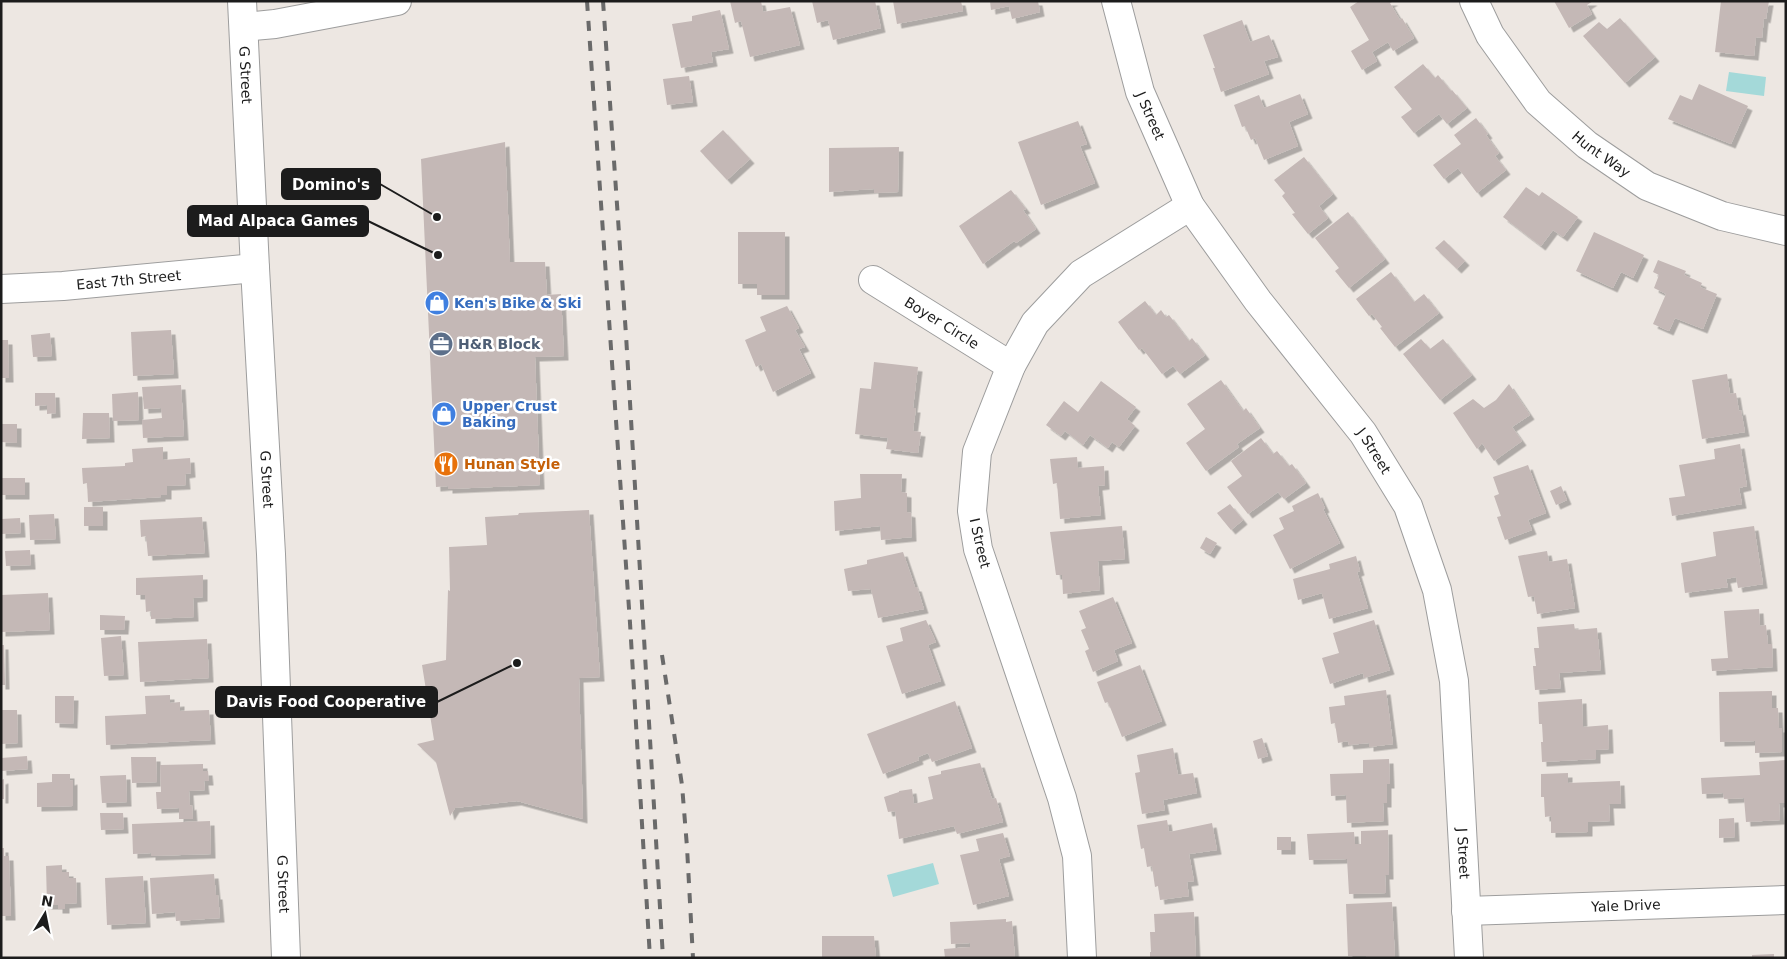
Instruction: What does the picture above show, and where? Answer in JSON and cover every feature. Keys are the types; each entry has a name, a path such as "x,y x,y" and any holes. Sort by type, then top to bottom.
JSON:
{"street":[{"path":"243,14 275,24 397,1"},
{"name":"J Street","path":"1116,1 1140,92 1190,206 1258,301 1363,433 1408,506 1437,590 1454,681 1469,958"},
{"name":"Hunt Way","path":"1474,1 1490,35 1538,102 1587,145 1647,186 1722,216 1786,231"},
{"name":"G Street","path":"243,14 271,554 286,958"},
{"name":"I Street","path":"1082,958 1077,856 1062,798 978,549 972,511 977,452 1011,366 1035,323 1082,274 1190,206"},
{"name":"East 7th Street","path":"1,289 63,286 255,268"},
{"name":"Boyer Circle","path":"873,280 1011,366"},
{"name":"Yale Drive","path":"1466,911 1786,900"}],"water":[{"path":"1729,72 1766,77 1764,96 1726,91"},
{"path":"933,863 939,884 893,897 887,875"}],"building":[{"path":"730,1 761,1 763,12 790,7 800,45 750,57 741,21 735,23"},
{"path":"812,1 875,1 881,28 833,40 828,20 817,23"},
{"path":"893,1 961,1 963,11 897,24"},
{"path":"990,1 1038,1 1040,12 1012,19 1009,6 991,10"},
{"path":"1359,1 1394,1 1390,3 1414,38 1393,51 1388,42 1372,52 1377,61 1362,70 1351,51 1369,40 1350,7"},
{"path":"1554,1 1593,1 1587,5 1592,14 1569,28"},
{"path":"1721,1 1769,1 1766,19 1764,18 1762,38 1756,37 1754,56 1715,52"},
{"path":"720,10 729,49 711,52 713,62 681,68 672,24 692,21 692,16"},
{"path":"1620,18 1655,57 1625,83 1583,36 1599,22 1607,29"},
{"path":"1242,20 1250,42 1269,35 1278,57 1264,61 1269,74 1221,92 1213,68 1215,68 1203,35"},
{"path":"1423,64 1435,78 1438,75 1467,108 1447,124 1439,114 1414,133 1401,117 1412,109 1394,87"},
{"path":"689,76 693,102 667,105 663,79"},
{"path":"1699,84 1748,106 1731,144 1668,119 1680,95 1692,100"},
{"path":"1300,94 1308,114 1289,122 1298,146 1264,160 1255,138 1251,140 1245,126 1242,127 1234,105 1259,95 1264,108"},
{"path":"1476,118 1499,153 1495,156 1506,170 1477,193 1458,168 1444,179 1433,165 1461,144 1454,135"},
{"path":"1078,121 1087,144 1080,146 1095,183 1041,205 1018,142"},
{"path":"723,130 750,159 727,180 700,151"},
{"path":"505,142 510,262 545,262 547,295 561,294 564,356 535,357 540,485 448,489 448,486 436,487 421,159"},
{"path":"899,147 898,192 874,193 874,189 829,192 829,148"},
{"path":"1304,157 1333,194 1319,206 1328,218 1308,234 1292,214 1295,213 1282,196 1285,193 1274,180"},
{"path":"1526,187 1539,196 1542,192 1578,217 1563,237 1553,230 1541,246 1503,217"},
{"path":"1011,190 1026,209 1023,210 1036,229 1016,243 1014,241 983,264 959,226"},
{"path":"1348,212 1385,259 1349,288 1335,271 1339,268 1315,238"},
{"path":"738,232 785,232 785,295 757,295 757,284 738,284"},
{"path":"1594,232 1644,255 1633,278 1621,272 1613,288 1576,271"},
{"path":"1444,240 1465,261 1457,269 1435,248"},
{"path":"1658,260 1686,271 1684,275 1702,283 1700,287 1717,294 1703,329 1675,318 1669,331 1653,324 1666,294 1654,288 1659,275 1653,272"},
{"path":"1391,272 1414,302 1424,294 1439,313 1395,347 1372,314 1369,316 1356,299"},
{"path":"1145,301 1156,315 1161,310 1166,317 1169,315 1189,341 1192,338 1205,355 1180,374 1173,366 1162,374 1142,348 1139,350 1118,322"},
{"path":"787,306 799,328 795,330 805,347 799,349 811,373 773,392 761,364 756,367 745,340 766,331 760,317"},
{"path":"171,330 174,374 133,376 131,332"},
{"path":"50,333 52,356 33,357 31,335"},
{"path":"1421,339 1430,349 1443,339 1472,375 1440,400 1403,354"},
{"path":"1,340 8,340 9,378 1,378"},
{"path":"874,362 918,367 913,408 916,408 913,431 921,432 918,453 886,449 888,438 855,434 860,388 871,389"},
{"path":"1727,374 1730,394 1736,393 1745,432 1702,439 1692,380"},
{"path":"1221,380 1243,411 1246,408 1260,428 1237,444 1239,447 1206,471 1186,443 1205,429 1187,404"},
{"path":"1101,381 1136,407 1127,419 1135,426 1119,447 1112,442 1108,448 1090,435 1083,445 1065,431 1061,436 1046,425 1064,401 1078,412"},
{"path":"1509,384 1530,415 1512,427 1522,441 1494,461 1482,443 1477,449 1453,413 1473,399 1484,408 1496,400"},
{"path":"181,385 184,436 143,438 142,420 162,418 161,408 144,409 142,387"},
{"path":"138,392 139,420 113,421 112,394"},
{"path":"35,393 55,393 56,413 47,414 47,405 35,406"},
{"path":"83,413 109,413 110,438 82,439"},
{"path":"1,424 17,424 17,443 1,442"},
{"path":"1261,438 1273,454 1277,451 1289,466 1292,464 1306,483 1284,499 1278,492 1248,514 1227,487 1242,476 1231,461"},
{"path":"1740,444 1747,486 1739,488 1742,504 1672,516 1669,498 1685,496 1679,465 1715,459 1714,449"},
{"path":"163,447 163,460 190,458 191,473 185,474 186,485 167,486 167,495 161,495 161,497 88,502 87,483 83,484 82,468 125,466 125,463 133,462 132,449"},
{"path":"1077,457 1078,468 1104,466 1105,485 1098,486 1101,515 1060,519 1057,483 1053,484 1050,459"},
{"path":"1528,465 1546,513 1528,520 1532,530 1505,540 1497,517 1501,516 1494,496 1499,494 1493,477"},
{"path":"860,474 902,474 901,492 907,493 907,512 911,513 912,537 881,540 880,526 835,531 834,501 861,498"},
{"path":"1,478 25,478 25,495 1,495"},
{"path":"1561,486 1567,500 1556,505 1550,491"},
{"path":"1318,493 1325,508 1323,509 1340,543 1290,569 1273,535 1284,529 1279,518 1294,511 1292,506"},
{"path":"1230,504 1243,520 1231,530 1217,513"},
{"path":"84,507 103,507 103,526 84,526"},
{"path":"589,510 600,677 579,678 583,819 517,801 455,808 450,816 436,762 417,744 434,740 422,665 446,660 448,590 450,591 449,547 487,545 485,517 518,515 519,513"},
{"path":"54,514 56,539 30,540 29,515"},
{"path":"202,517 205,553 148,556 146,536 141,537 140,520"},
{"path":"20,518 21,533 1,534 1,519"},
{"path":"1122,526 1125,559 1098,561 1100,590 1063,594 1062,575 1056,575 1050,532"},
{"path":"1754,526 1763,584 1738,588 1736,577 1726,579 1728,587 1685,593 1681,563 1716,556 1713,532"},
{"path":"1206,537 1217,543 1210,554 1200,548"},
{"path":"30,550 31,565 6,566 5,551"},
{"path":"1547,551 1549,562 1567,559 1575,608 1537,614 1534,596 1528,597 1518,556"},
{"path":"903,552 924,609 878,618 871,589 848,591 844,569 867,564 867,560"},
{"path":"1356,556 1360,571 1357,572 1368,608 1329,619 1322,593 1298,600 1293,579 1330,569 1329,564"},
{"path":"203,575 203,597 193,598 194,617 151,619 151,611 146,612 145,595 136,595 136,578"},
{"path":"48,593 50,630 1,632 1,595"},
{"path":"1113,597 1132,643 1114,650 1118,661 1093,672 1085,651 1089,649 1081,630 1086,628 1079,611"},
{"path":"1759,609 1760,626 1766,625 1768,644 1772,644 1773,667 1712,671 1711,659 1728,658 1724,611"},
{"path":"100,615 125,616 124,630 100,630"},
{"path":"926,620 936,642 928,645 941,681 902,694 886,646 903,641 900,628"},
{"path":"1374,620 1390,670 1364,678 1363,673 1330,684 1322,658 1339,653 1333,633"},
{"path":"1574,624 1575,630 1597,628 1601,670 1559,673 1561,688 1535,690 1533,666 1536,666 1534,648 1539,648 1537,627"},
{"path":"121,636 124,675 104,676 101,638"},
{"path":"207,639 209,678 140,682 138,642"},
{"path":"1,645 4,645 5,685 1,685"},
{"path":"1140,665 1162,721 1122,737 1108,702 1105,703 1097,682"},
{"path":"1386,690 1393,744 1369,747 1369,743 1349,745 1348,741 1338,743 1335,723 1331,724 1329,707 1345,705 1344,696"},
{"path":"1772,691 1772,708 1778,708 1779,728 1782,728 1782,752 1755,753 1755,741 1720,742 1719,692"},
{"path":"170,695 170,703 180,702 180,711 209,710 211,740 106,745 105,716 146,714 145,696"},
{"path":"55,696 74,696 73,724 55,723"},
{"path":"1582,699 1583,727 1608,725 1609,749 1596,750 1596,759 1542,762 1542,724 1539,724 1538,702"},
{"path":"955,701 972,748 932,762 928,753 918,757 919,760 883,774 867,734"},
{"path":"1,710 17,710 18,743 1,744"},
{"path":"1262,738 1268,756 1258,759 1253,741"},
{"path":"1173,748 1178,775 1193,773 1197,793 1163,800 1165,810 1142,814 1135,773 1140,772 1137,755"},
{"path":"27,756 28,769 2,771 1,758"},
{"path":"131,757 156,757 157,782 132,783"},
{"path":"1389,759 1390,784 1387,784 1387,803 1383,803 1384,821 1347,823 1346,795 1331,796 1330,774 1363,773 1363,760"},
{"path":"1785,760 1785,803 1779,803 1780,820 1746,822 1744,798 1724,799 1723,793 1702,794 1701,778 1760,775 1759,762"},
{"path":"980,763 992,799 996,798 1003,822 957,834 954,826 899,839 895,811 888,812 884,797 899,791 912,789 914,804 933,799 928,777 941,774 941,771"},
{"path":"203,764 203,771 208,771 209,781 204,781 205,790 189,791 193,819 179,819 179,808 157,809 156,792 161,792 160,765"},
{"path":"1568,773 1568,783 1620,781 1621,804 1609,804 1610,821 1588,822 1588,832 1551,833 1551,816 1545,817 1544,797 1541,797 1541,774"},
{"path":"52,774 70,774 70,781 73,780 73,806 37,807 37,783 52,782"},
{"path":"126,775 127,802 102,803 100,776"},
{"path":"4,779 4,799 1,799 1,780"},
{"path":"100,813 123,813 124,829 101,830"},
{"path":"1734,818 1735,837 1719,838 1719,819"},
{"path":"1167,820 1169,832 1212,823 1217,850 1189,854 1194,881 1187,882 1189,896 1160,900 1158,886 1155,887 1152,866 1147,867 1144,848 1141,849 1137,825"},
{"path":"210,821 211,854 151,856 151,853 133,854 132,824"},
{"path":"1388,830 1389,875 1385,875 1386,893 1349,894 1347,859 1309,860 1307,834 1354,832 1355,844 1361,844 1361,831"},
{"path":"1003,833 1010,856 999,859 1009,896 973,905 960,855 979,851 976,839"},
{"path":"1277,837 1291,837 1291,850 1277,850"},
{"path":"1,848 4,848 4,856 9,856 11,916 1,916"},
{"path":"62,865 62,872 69,872 69,878 76,878 77,903 65,904 65,909 58,909 58,905 47,905 46,866"},
{"path":"214,874 220,918 176,921 175,912 152,914 150,878"},
{"path":"143,876 146,923 107,925 105,878"},
{"path":"1392,902 1395,958 1348,956 1346,904"},
{"path":"1194,912 1196,958 1150,958 1150,932 1155,932 1154,914"},
{"path":"1006,919 1006,922 1012,921 1015,958 945,958 944,949 970,947 970,943 951,944 950,922"},
{"path":"822,936 874,936 876,958 822,958"},
{"path":"1774,954 1774,958 1752,958 1752,955"}],"railway":[{"path":"587,1 630,623 650,958"},
{"path":"603,1 626,335 663,958"},
{"path":"662,655 682,785 693,958"}],"place":[{"name":"Domino's","path":"437,217"},
{"name":"Mad Alpaca Games","path":"438,255"},
{"name":"Ken's Bike & Ski","path":"437,303"},
{"name":"H&R Block","path":"441,344"},
{"name":"Upper Crust Baking","path":"444,414"},
{"name":"Hunan Style","path":"446,464"},
{"name":"Davis Food Cooperative","path":"517,663"}]}
